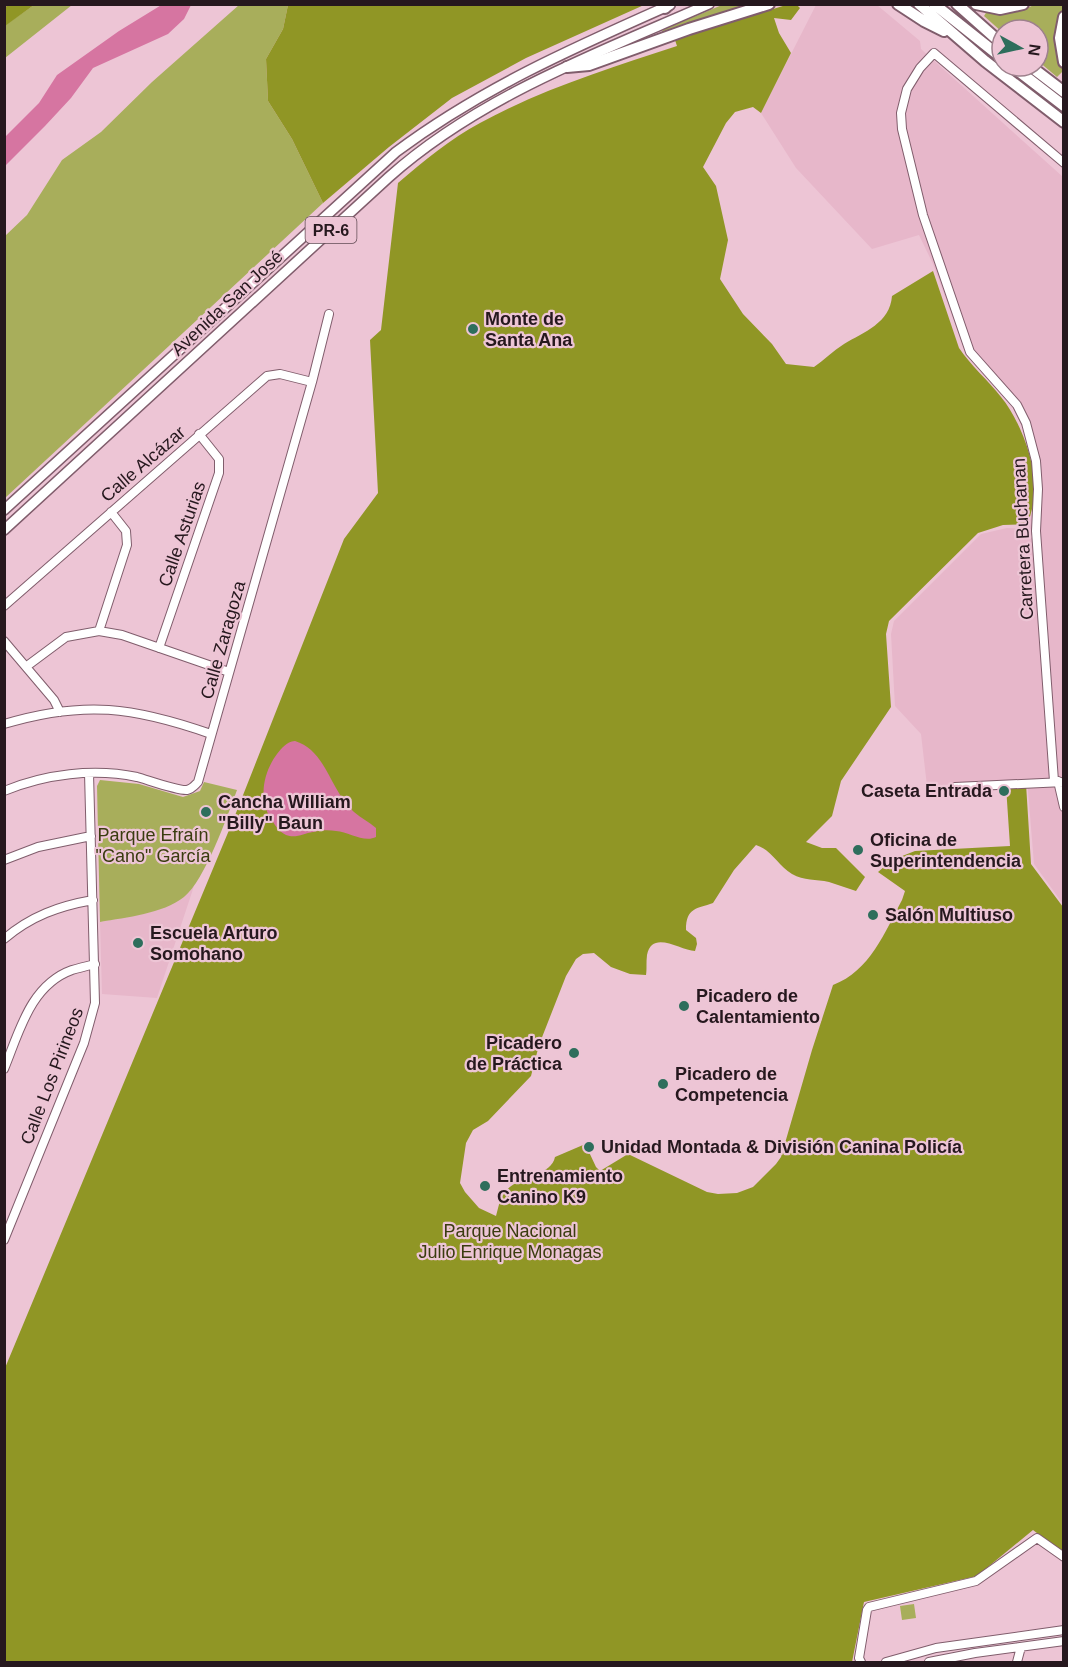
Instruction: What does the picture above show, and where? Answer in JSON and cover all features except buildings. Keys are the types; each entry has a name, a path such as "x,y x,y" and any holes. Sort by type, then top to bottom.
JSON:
{"highway":[{"path":"567,67 589,65 689,29 769,4"},
{"path":"898,4 924,21 955,36"},
{"path":"919,4 955,36 1064,122"},
{"path":"934,4 990,48"},
{"path":"957,4 990,33"},
{"path":"976,4 1005,9 1023,4"},
{"path":"1064,17 1060,30 1060,45 1064,62"},
{"path":"1028,78 1064,106"},
{"path":"1046,78 1064,92"}],"main road":[{"name":"Avenida San José","path":"4,530 399,168 438,138 480,111 567,67 709,4"},
{"name":"Avenida San José","path":"4,510 404,146 486,92 669,6"}],"street":[{"name":"Carretera Buchanan","path":"1064,163 934,53 907,89 901,113 902,129 923,215 970,352 1017,405 1026,423 1036,461 1038,489 1036,531 1058,781 1064,807"},
{"name":"Calle Zaragoza","path":"4,791 53,777 89,773 135,777 188,790 198,782 312,382 328,314"},
{"name":"Calle Alcázar","path":"4,606 267,376 280,374 312,382"},
{"name":"Calle Asturias","path":"159,648 219,473 219,459 200,434"},
{"path":"99,631 127,545 126,531 111,512"},
{"path":"27,666 66,637 99,631 122,635 229,672"},
{"path":"4,641 54,699 60,712"},
{"path":"4,724 60,712 95,709 135,712 171,720 211,734"},
{"name":"Calle Los Pirineos","path":"4,1240 92,1019 95,1003 89,773"},
{"path":"955,787 1058,781"},
{"path":"4,860 38,846 91,836"},
{"path":"4,939 40,914 73,903 93,900"},
{"path":"4,1069 28,1011 40,993 71,970 95,964"},
{"path":"861,1662 859,1658 869,1607 976,1581 1037,1538 1064,1557"},
{"path":"886,1662 936,1648 1064,1630"},
{"path":"930,1662 1064,1641"},
{"path":"1017,1662 1021,1647"}],"shaded area":[{"path":"163,4 191,5 184,19 168,34 93,68 71,98 5,166 5,137 39,103 57,75 119,31"},
{"path":"816,5 877,5 920,41 921,49 1063,177 1063,904 1034,864 1027,779 927,786 921,734 895,706 891,634 894,621 981,534 1007,528 1028,529 1035,500 1031,461 1024,431 1012,406 966,354 933,264 919,235 872,249 796,168 761,113"},
{"path":"295,741 314,753 346,803 376,828 376,837 367,839 328,830 290,836 277,828 265,806 265,779 277,754 287,744"},
{"name":"Escuela Arturo Somohano","path":"194,886 157,998 102,994 100,922 141,914 184,897"}],"green space":[{"path":"5,4 34,4 34,5 5,26"},
{"path":"288,4 644,5 526,58 452,98 323,203 292,139 268,101 266,59 283,29"},
{"path":"34,5 72,5 5,58 4,26"},
{"path":"239,5 288,5 283,29 266,59 268,101 292,139 323,203 5,498 5,236 27,215 62,160 101,132 152,82"},
{"path":"722,5 755,5 662,35 661,33 663,30"},
{"name":"Parque Nacional Julio Enrique Monagas","path":"786,5 797,5 800,8 791,20 774,18 779,33 791,53 761,113 753,107 735,112 726,123 703,167 716,186 728,240 720,279 743,314 772,344 786,364 814,367 840,347 875,326 886,313 892,296 933,271 959,348 1001,397 1022,432 1034,475 1034,501 1029,521 1028,524 1003,525 978,533 889,621 886,634 891,707 841,781 832,816 806,842 822,848 836,848 865,877 856,891 829,882 797,876 787,871 762,847 756,845 734,870 713,903 690,913 686,930 696,938 695,951 668,943 655,943 650,947 647,955 646,975 630,974 611,967 594,953 583,954 576,959 566,976 539,1045 531,1076 488,1121 473,1130 466,1143 460,1183 479,1208 496,1216 501,1198 510,1187 547,1169 555,1157 583,1145 585,1153 589,1152 600,1171 628,1154 707,1192 737,1193 753,1187 781,1157 833,985 846,979 867,960 902,900 905,891 878,872 892,860 915,851 1010,846 1006,786 1026,784 1031,864 1063,907 1063,1553 1033,1530 977,1576 864,1602 852,1662 5,1662 5,1368 232,823 344,539 378,493 370,340 381,330 398,183 458,136 504,111 577,80 677,46 675,40"},
{"path":"1034,5 1063,5 1059,58 1063,71 1057,77 1050,71 1050,18 990,18 990,21 984,16 987,11 1018,12"},
{"name":"Parque Efraín \"Cano\" García","path":"100,780 139,784 183,797 200,791 204,782 237,790 200,877 192,889 175,903 155,911 100,922 97,786"},
{"path":"914,1604 916,1618 902,1620 900,1606"}],"waterway":[{"path":"4,7 8,4"}],"place":[{"name":"Monte de Santa Ana","path":"473,329"},
{"name":"Caseta Entrada","path":"1004,791"},
{"name":"Cancha William \"Billy\" Baun","path":"206,812"},
{"name":"Oficina de Superintendencia","path":"858,850"},
{"name":"Salón Multiuso","path":"873,915"},
{"name":"Escuela Arturo Somohano","path":"138,943"},
{"name":"Picadero de Calentamiento","path":"684,1006"},
{"name":"Picadero de Práctica","path":"574,1053"},
{"name":"Picadero de Competencia","path":"663,1084"},
{"name":"Unidad Montada & División Canina Policía","path":"589,1147"},
{"name":"Entrenamiento Canino K9","path":"485,1186"}]}
